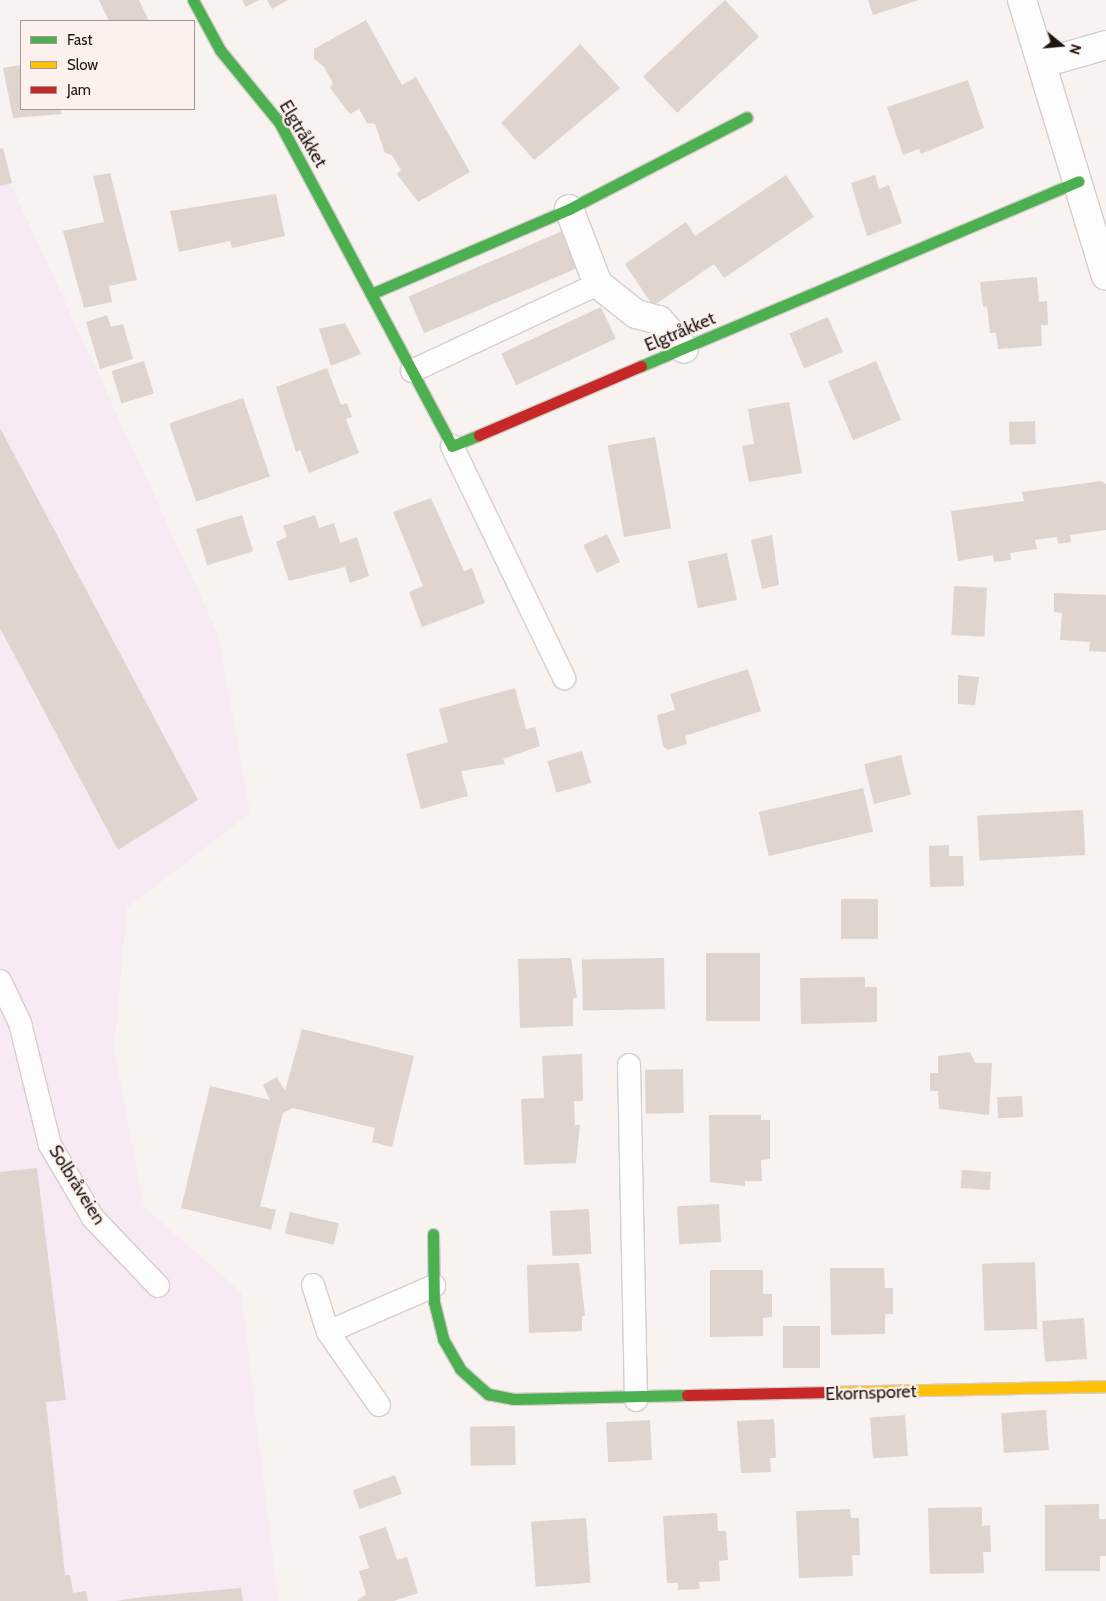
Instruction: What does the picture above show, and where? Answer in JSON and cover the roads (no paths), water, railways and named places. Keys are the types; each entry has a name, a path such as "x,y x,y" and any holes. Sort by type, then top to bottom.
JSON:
{"street":[{"name":"Elgtråkket","path":"193,0 220,50 279,122 452,446 1080,181"},
{"path":"1022,0 1080,181 1106,276"},
{"path":"1043,63 1106,45"},
{"path":"371,294 569,209 747,117"},
{"path":"569,209 598,284 636,314 659,320 684,349"},
{"name":"Ekornsporet","path":"433,1234 434,1286 443,1339 460,1369 488,1394 513,1399 636,1400 1106,1386"}],"lane":[{"path":"412,371 598,284"},
{"path":"452,446 564,678"},
{"name":"Solbråveien","path":"0,981 20,1023 50,1145 94,1218 158,1286"},
{"path":"629,1066 636,1400"},
{"path":"313,1285 328,1332 379,1405"},
{"path":"328,1332 434,1286"}]}
